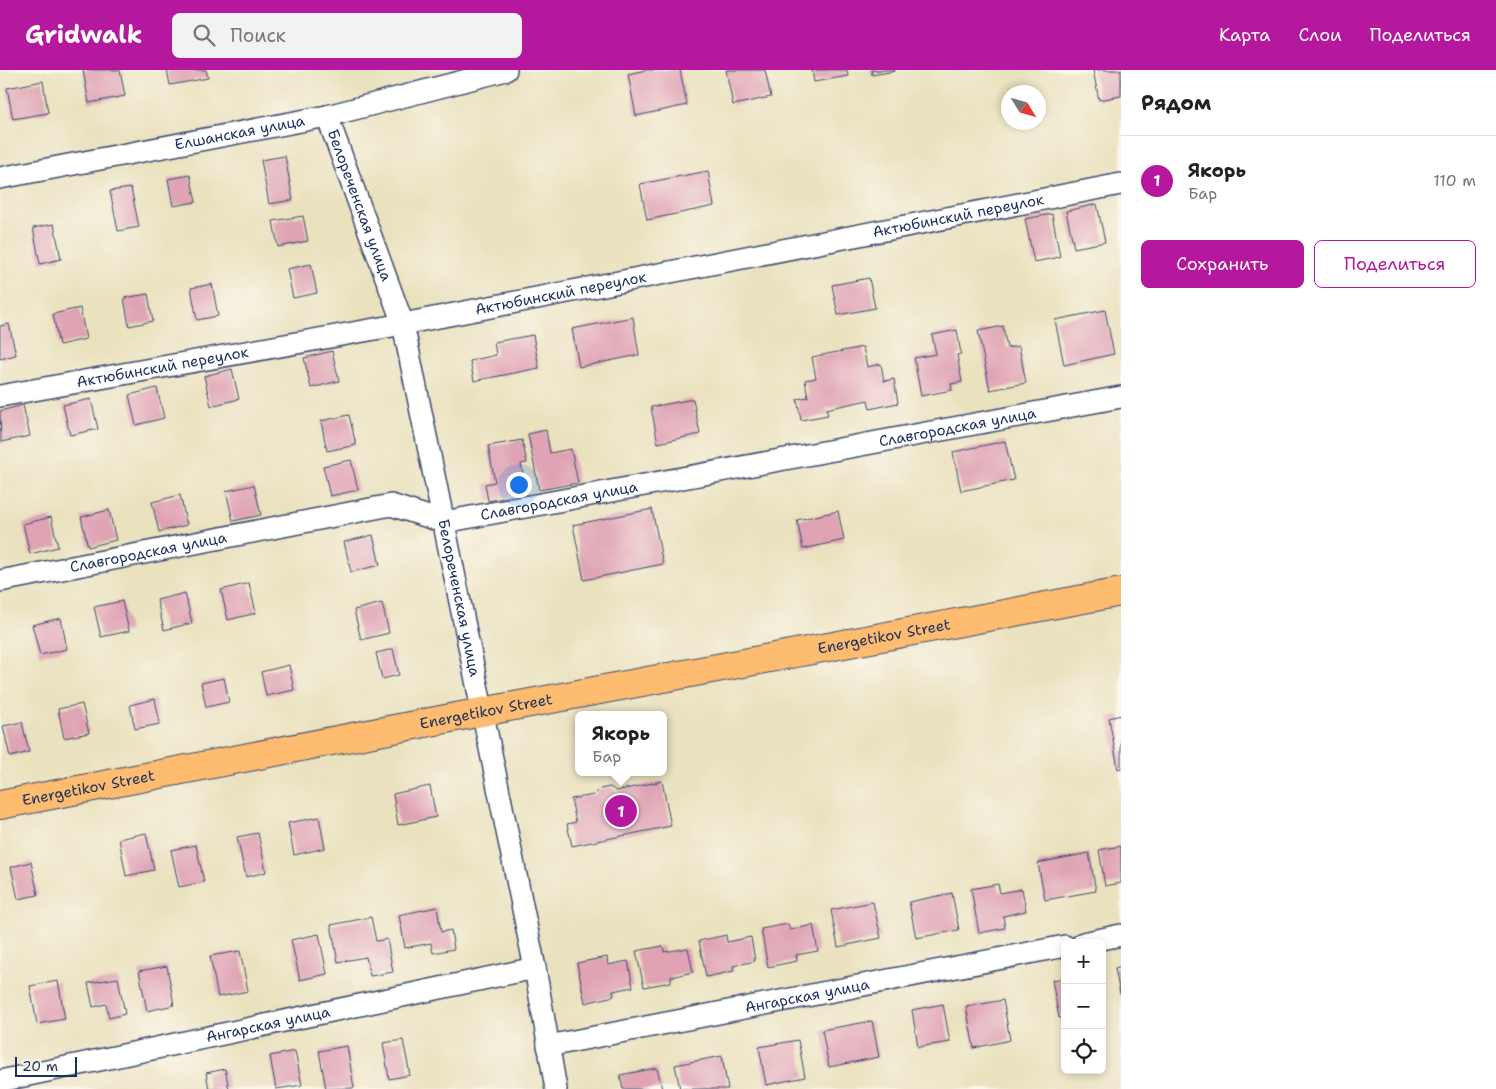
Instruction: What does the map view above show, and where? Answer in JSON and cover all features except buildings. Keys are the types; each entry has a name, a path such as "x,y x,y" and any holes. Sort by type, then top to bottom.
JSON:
{"main road":[{"name":"Energetikov Street","path":"0,805 1121,592"}],"street":[{"name":"Елшанская улица","path":"0,178 327,116 506,70"},
{"name":"Белореченская улица","path":"327,116 403,324 534,968 556,1089"},
{"name":"Актюбинский переулок","path":"0,396 403,324 1121,184"},
{"name":"Славгородская улица","path":"0,581 391,505 444,522 1121,398"},
{"path":"1102,939 1121,935"},
{"name":"Ангарская улица","path":"548,1046 1061,947"},
{"name":"Ангарская улица","path":"0,1081 534,968"}],"place":[{"name":"Якорь","path":"621,811"}]}
